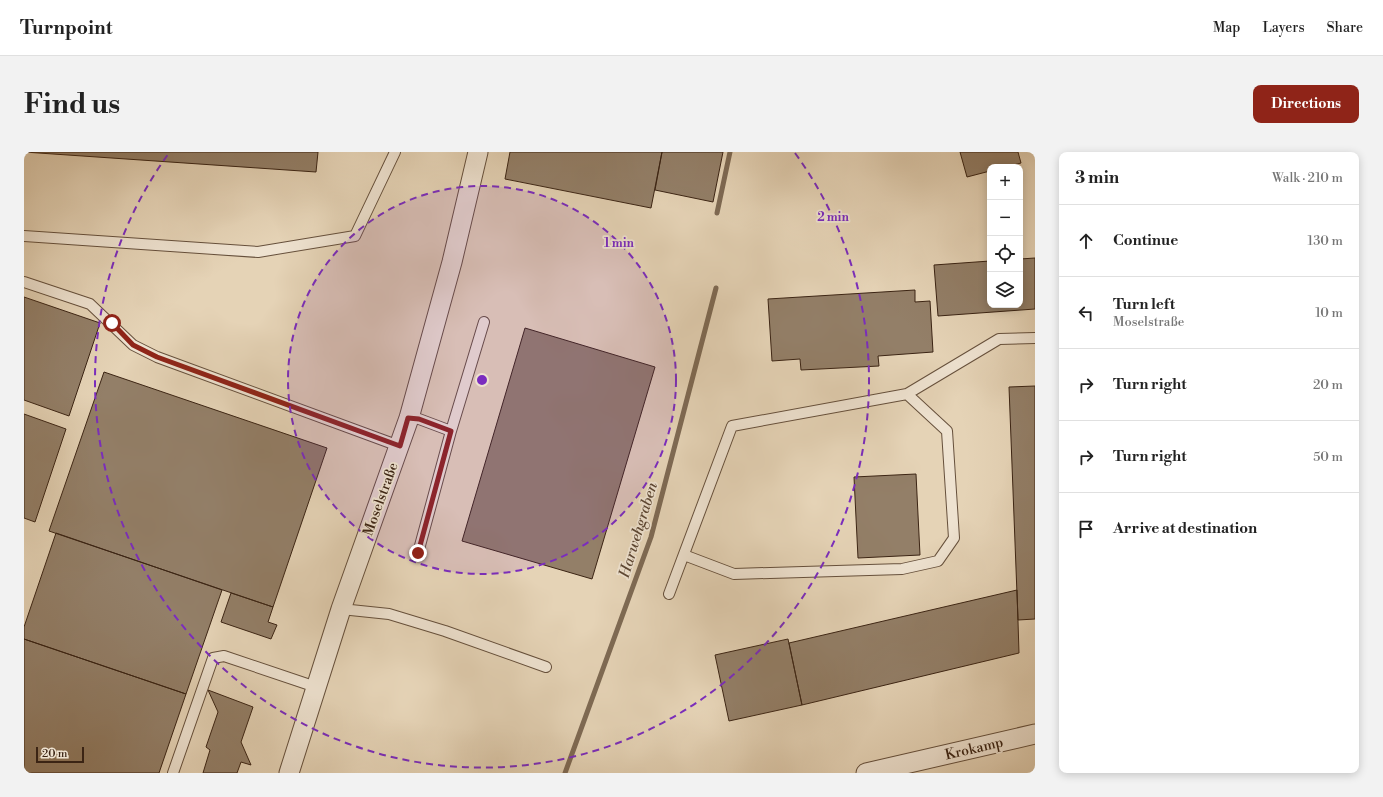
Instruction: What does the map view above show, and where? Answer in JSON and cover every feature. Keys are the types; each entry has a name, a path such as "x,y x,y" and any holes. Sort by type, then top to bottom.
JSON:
{"street":[{"name":"Moselstraße","path":"289,773 341,609 400,446 452,262 478,152"},
{"name":"Krokamp","path":"866,773 1035,734"}],"lane":[{"path":"24,236 258,252 355,236 395,152"},
{"path":"24,282 90,304 133,345 157,357 400,446"},
{"path":"418,553 451,431 484,322"},
{"path":"669,594 732,426 907,394 999,339 1035,338"},
{"path":"684,555 734,574 902,569 938,561 954,538 947,431 907,394"},
{"path":"408,418 419,419 451,431"},
{"path":"341,609 388,614 445,631 546,667"},
{"path":"173,773 213,658 224,656 316,687"}],"building":[{"path":"24,152 318,152 316,172"},
{"path":"510,152 662,152 651,208 505,179"},
{"path":"662,152 723,152 713,202 655,190"},
{"path":"960,152 1018,152 1021,163 987,164 987,172 967,177"},
{"path":"1035,258 1035,309 938,316 934,265 987,261 987,308 1023,308 1023,259"},
{"path":"915,290 915,302 930,301 933,352 878,356 879,366 801,370 800,359 772,361 768,299"},
{"path":"24,297 100,323 69,416 24,400"},
{"path":"525,328 655,367 592,579 462,541"},
{"path":"104,372 327,448 273,607 49,531"},
{"path":"1035,386 1035,619 1018,620 1009,387"},
{"path":"24,414 66,429 35,522 24,518"},
{"path":"916,474 920,555 858,558 854,477"},
{"path":"56,533 222,590 186,694 24,639 24,627"},
{"path":"1017,590 1019,653 802,705 789,643"},
{"path":"231,593 273,607 268,622 277,625 271,639 221,622"},
{"path":"24,639 186,694 159,773 24,773"},
{"path":"788,639 802,705 729,721 715,655"},
{"path":"208,690 253,707 241,742 251,765 241,762 237,773 203,773 210,750 206,747 218,712"}],"waterway":[{"name":"Harwehgraben","path":"717,213 730,152"},
{"name":"Harwehgraben","path":"565,773 651,537 716,288"}],"route":[{"path":"112,323 133,345 157,357 208,374 400,446 408,418 419,419 451,431 418,553"}]}
